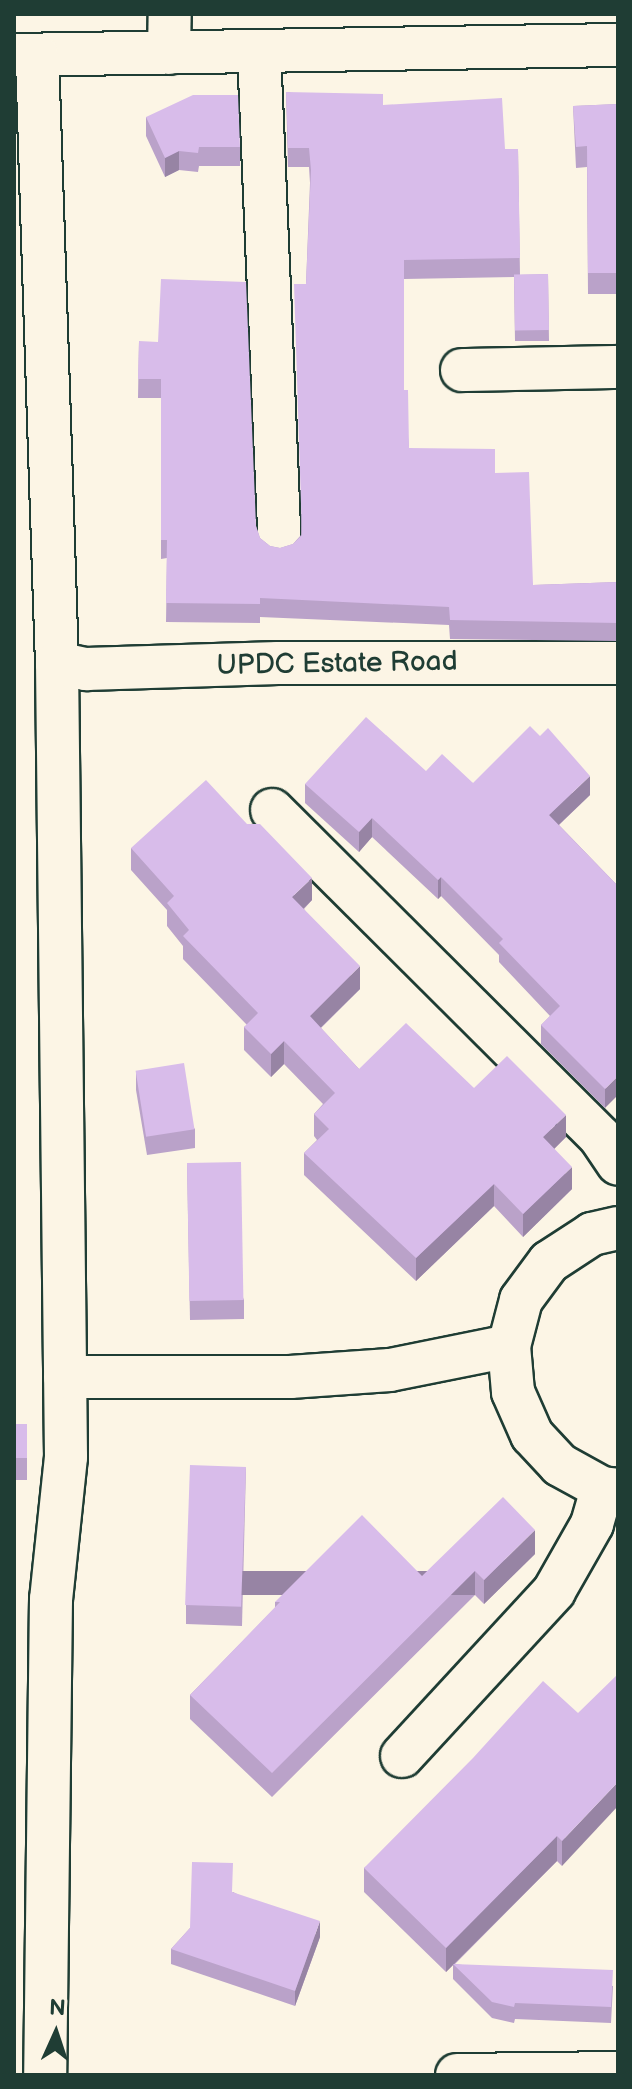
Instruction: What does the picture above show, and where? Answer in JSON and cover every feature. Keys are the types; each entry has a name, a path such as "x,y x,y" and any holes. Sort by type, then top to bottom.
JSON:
{"street":[{"path":"45,2075 51,1599 66,1457 57,663 26,55 169,33 259,51 618,45"},
{"path":"259,51 280,543"},
{"path":"462,370 618,367"},
{"name":"UPDC Estate Road","path":"57,663 86,669 278,663 618,663"},
{"path":"272,810 600,1137 618,1164"},
{"path":"402,1756 554,1591 583,1544 610,1489 560,1465 532,1435 513,1392 509,1346 521,1300 549,1262 592,1234 618,1228"},
{"path":"65,1377 290,1377 390,1370 509,1346"},
{"path":"457,2075 618,2073"}],"building":[{"path":"286,92 383,94 383,105 502,98 505,149 518,149 520,258 404,260 404,390 408,390 409,448 495,449 495,473 529,472 533,585 618,582 618,623 450,620 449,607 260,598 260,604 166,603 167,540 161,540 161,379 138,379 139,341 158,342 161,279 246,282 256,526 260,538 270,546 280,548 293,544 302,535 294,284 306,284 311,170 309,148 288,148"},
{"path":"193,95 238,95 240,147 199,147 198,153 179,151 165,158 146,117"},
{"path":"618,104 618,273 588,273 587,146 576,147 573,106"},
{"path":"548,274 549,330 515,331 514,275"},
{"path":"366,717 426,771 442,754 473,783 530,726 540,736 548,728 590,776 549,815 618,886 618,1076 605,1089 541,1025 560,1006 499,943 503,939 441,877 438,880 372,818 359,832 305,784"},
{"path":"206,780 247,824 260,824 312,878 292,897 360,966 310,1016 359,1069 406,1023 474,1088 507,1056 566,1115 543,1137 572,1167 523,1214 494,1184 416,1258 304,1153 329,1129 314,1114 335,1093 284,1041 271,1054 244,1027 258,1013 183,936 189,930 167,903 174,896 131,848"},
{"path":"184,1063 194,1129 146,1137 136,1071"},
{"path":"241,1162 243,1300 189,1301 187,1163"},
{"path":"14,1424 27,1424 27,1458 14,1458"},
{"path":"190,1465 246,1467 241,1607 185,1605"},
{"path":"503,1497 535,1530 484,1580 475,1571 272,1773 190,1695 280,1602 275,1602 362,1515 422,1576"},
{"path":"618,1674 618,1782 562,1841 557,1836 446,1948 364,1868 473,1758 543,1681 578,1713"},
{"path":"192,1862 233,1863 232,1892 320,1921 295,1991 171,1949 190,1928"},
{"path":"453,1964 613,1970 611,2007 515,2003 514,2007 492,2002"}]}
